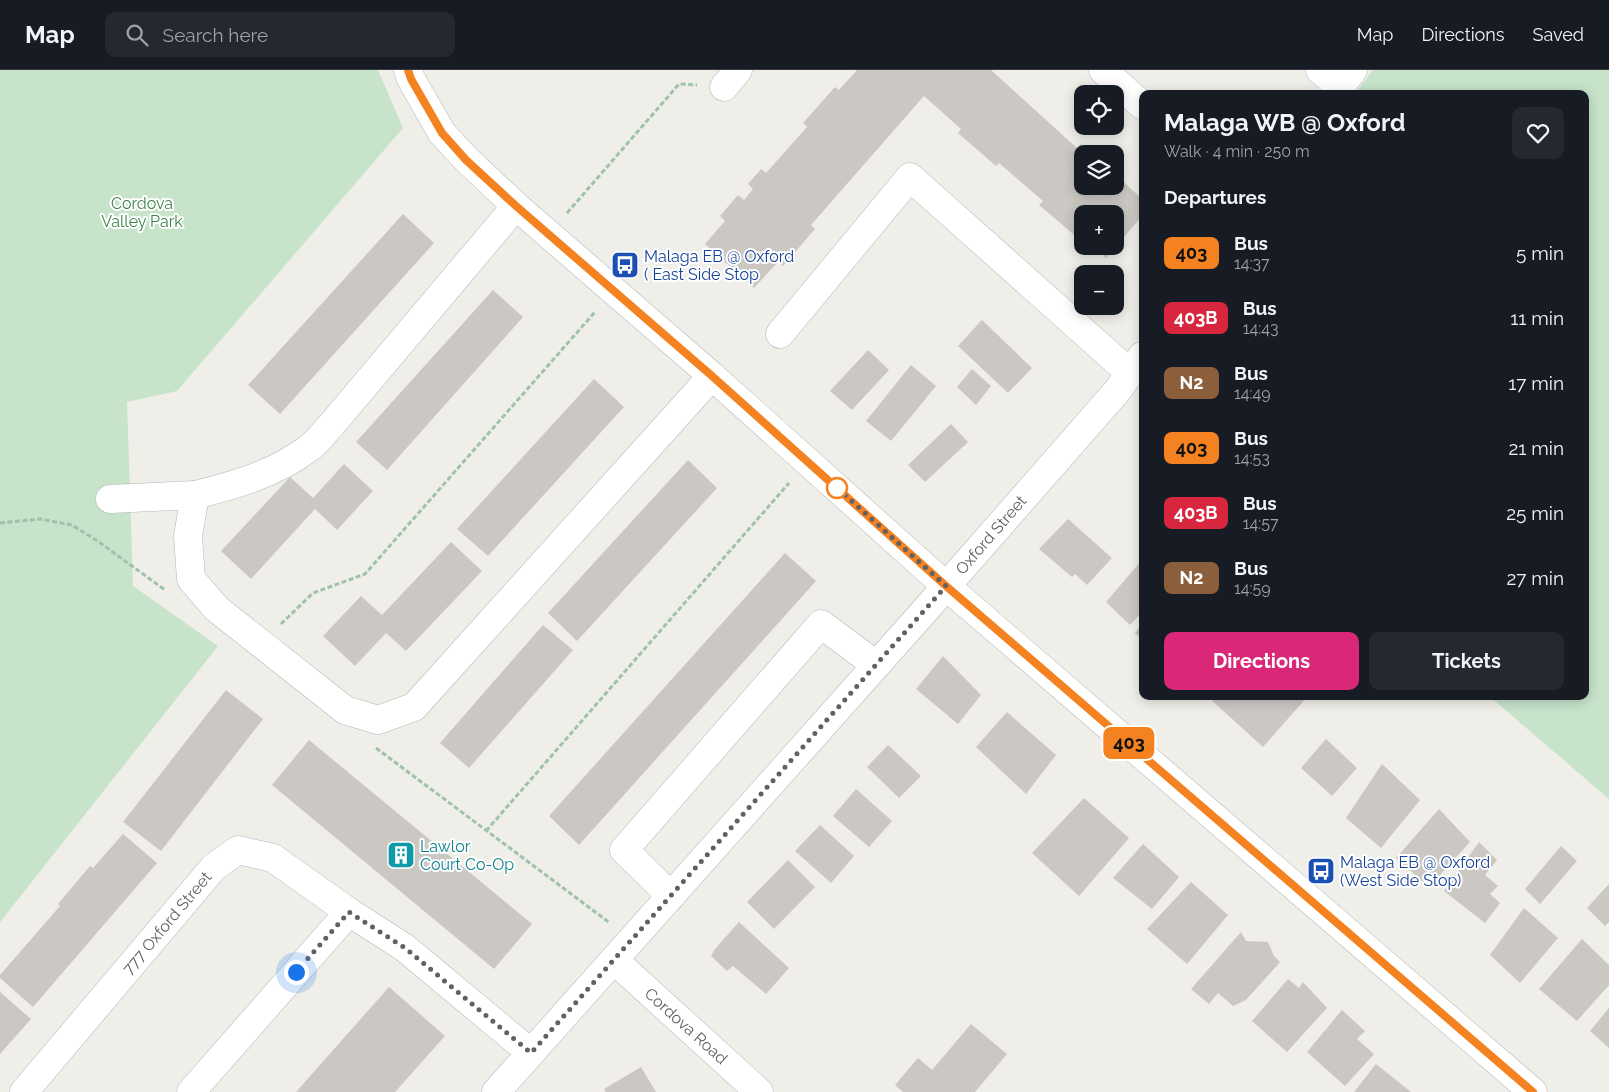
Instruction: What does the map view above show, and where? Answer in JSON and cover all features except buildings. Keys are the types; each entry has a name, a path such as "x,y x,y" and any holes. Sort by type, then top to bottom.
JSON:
{"street":[{"path":"408,70 411,79 442,133 466,160 516,206 712,376 946,586 1533,1092"},
{"path":"1103,70 1139,102"},
{"path":"780,334 910,177 1136,365"},
{"path":"110,499 195,494 238,484 276,469 310,448 516,206"},
{"name":"Oxford Street","path":"496,1092 946,586 1118,390 1136,365"},
{"path":"195,494 188,536 191,579 218,609 345,710 378,720 414,707 712,376"},
{"path":"671,896 624,850 821,624 876,665"},
{"name":"777 Oxford Street","path":"24,1092 214,867 238,850 273,858 349,912 405,948 531,1053"},
{"path":"191,1092 349,912"},
{"name":"Cordova Road","path":"614,960 759,1092"}],"path":[{"path":"549,235 679,84 731,78"},
{"path":"260,643 313,593 365,574 614,291"},
{"path":"486,831 807,461"}],"green space":[{"name":"Cordova Valley Park","path":"0,70 378,70 403,128 177,391 127,402 133,586 218,646 0,922"},
{"path":"1373,70 1609,70 1609,799 1494,700 1589,700 1589,90 1358,90"}],"bus line":[{"name":"403","path":"408,70 411,79 442,133 466,160 516,206 712,376 946,586 1533,1092"}],"place":[{"name":"Malaga EB @ Oxford ( East Side Stop","path":"625,265"},
{"name":"Lawlor Court Co-Op","path":"401,855"},
{"name":"Malaga EB @ Oxford (West Side Stop)","path":"1321,871"}],"route":[{"path":"296,972 349,912 405,948 531,1053 946,586 835,486 837,488"}]}
